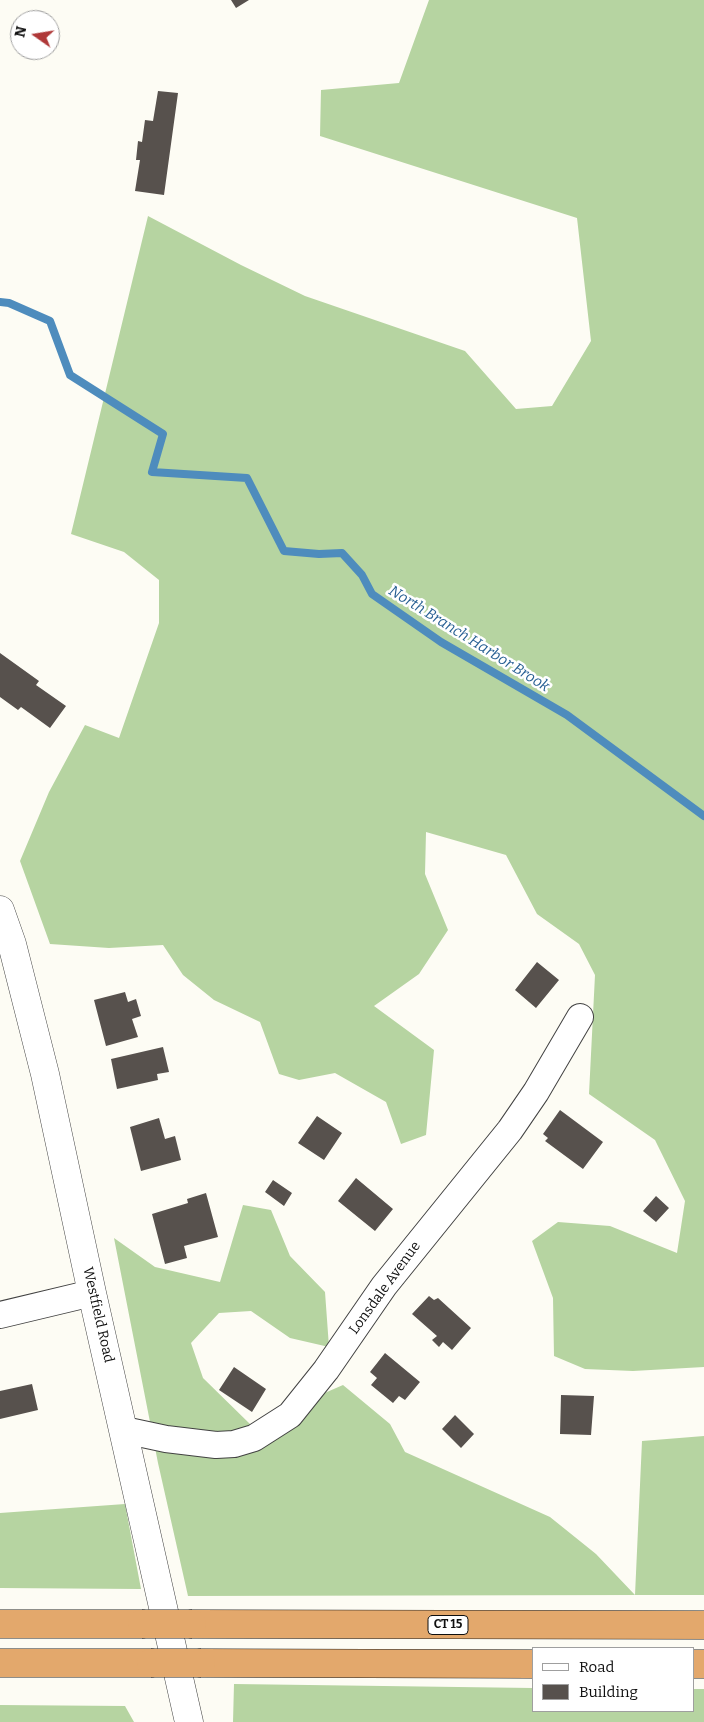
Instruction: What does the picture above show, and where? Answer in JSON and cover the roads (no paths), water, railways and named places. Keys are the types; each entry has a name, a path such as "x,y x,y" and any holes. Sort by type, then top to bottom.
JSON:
{"highway":[{"name":"CT 15","path":"0,1624 704,1625"},
{"path":"0,1663 532,1664"}],"street":[{"name":"Westfield Road","path":"0,910 12,944 34,1028 189,1722"},
{"name":"Lonsdale Avenue","path":"124,1430 166,1439 216,1445 234,1444 254,1438 290,1415 326,1370 384,1286 510,1130 536,1092 580,1017"},
{"path":"0,1315 92,1292"}],"waterway":[{"name":"North Branch Harbor Brook","path":"0,302 9,303 50,321 70,375 163,434 152,472 247,478 284,551 319,554 342,553 362,575 372,594 441,642 567,715 704,816"}]}
